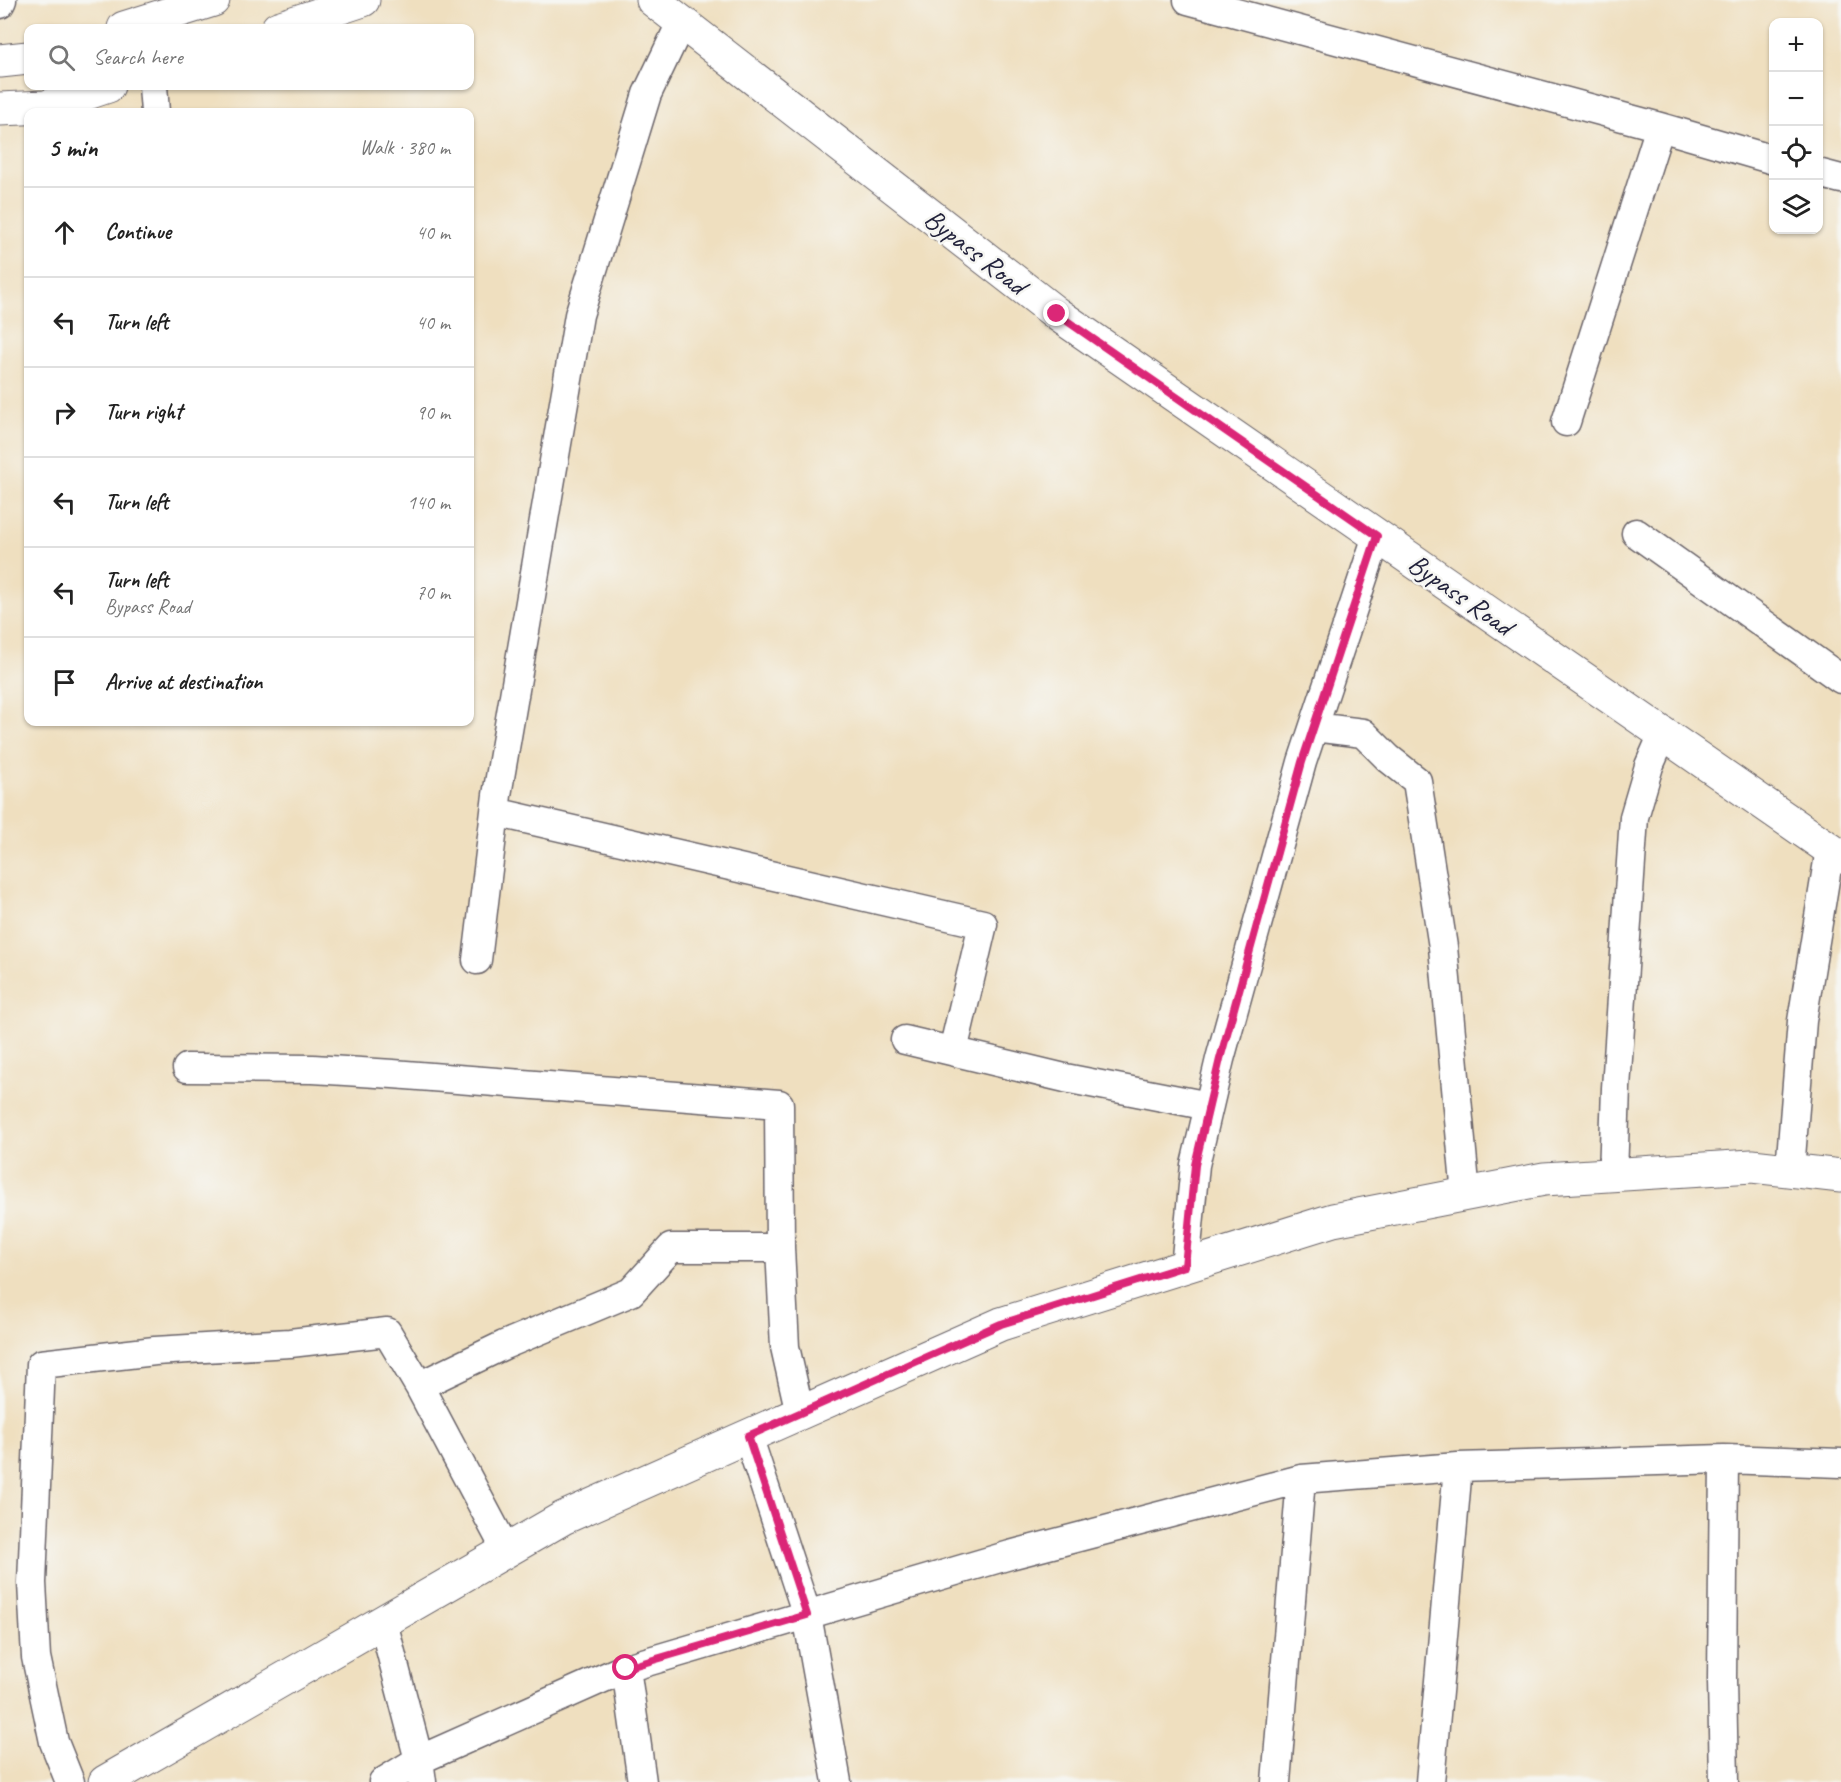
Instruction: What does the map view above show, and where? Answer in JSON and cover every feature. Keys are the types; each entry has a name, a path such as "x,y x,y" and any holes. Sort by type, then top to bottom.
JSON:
{"main road":[{"path":"137,24 213,0"},
{"path":"290,24 363,0"},
{"name":"Bypass Road","path":"664,7 1057,314 1835,853"},
{"path":"0,61 24,58"},
{"path":"0,109 46,107 96,90"},
{"path":"105,1782 563,1518 1001,1324 1333,1220 1544,1179 1752,1166 1841,1176"}],"street":[{"path":"0,4 2,0"},
{"path":"1188,0 1660,127 1769,159"},
{"path":"477,960 495,812 579,315 647,94 664,7"},
{"path":"153,90 155,108"},
{"path":"1566,422 1660,127"},
{"path":"1823,174 1841,179"},
{"path":"1636,532 1841,679"},
{"path":"1185,1266 1195,1165 1220,1059 1296,785 1377,536"},
{"path":"1314,727 1363,733 1417,782 1443,947 1466,1195"},
{"path":"1613,1175 1616,1088 1634,817 1649,766 1663,734"},
{"path":"495,812 983,924 953,1051"},
{"path":"1790,1170 1802,1021 1835,853"},
{"path":"905,1040 1065,1078 1209,1106"},
{"path":"187,1068 324,1070 779,1104 780,1248 785,1347 800,1413"},
{"path":"419,1386 504,1345 631,1292 671,1248 780,1248"},
{"path":"70,1782 54,1742 36,1657 32,1583 40,1364 155,1351 290,1343 387,1332 419,1386 506,1550"},
{"path":"748,1436 807,1615 837,1782"},
{"path":"383,1782 421,1771 626,1668 1010,1555 1301,1479 1458,1467 1724,1459 1841,1463"},
{"path":"1724,1459 1722,1680 1724,1782"},
{"path":"1430,1782 1458,1467"},
{"path":"1275,1782 1301,1479"},
{"path":"383,1622 421,1771"},
{"path":"626,1668 642,1782"}],"route":[{"path":"626,1668 807,1615 748,1436 1001,1324 1185,1266 1195,1165 1220,1059 1302,762 1377,536 1057,314"}]}
